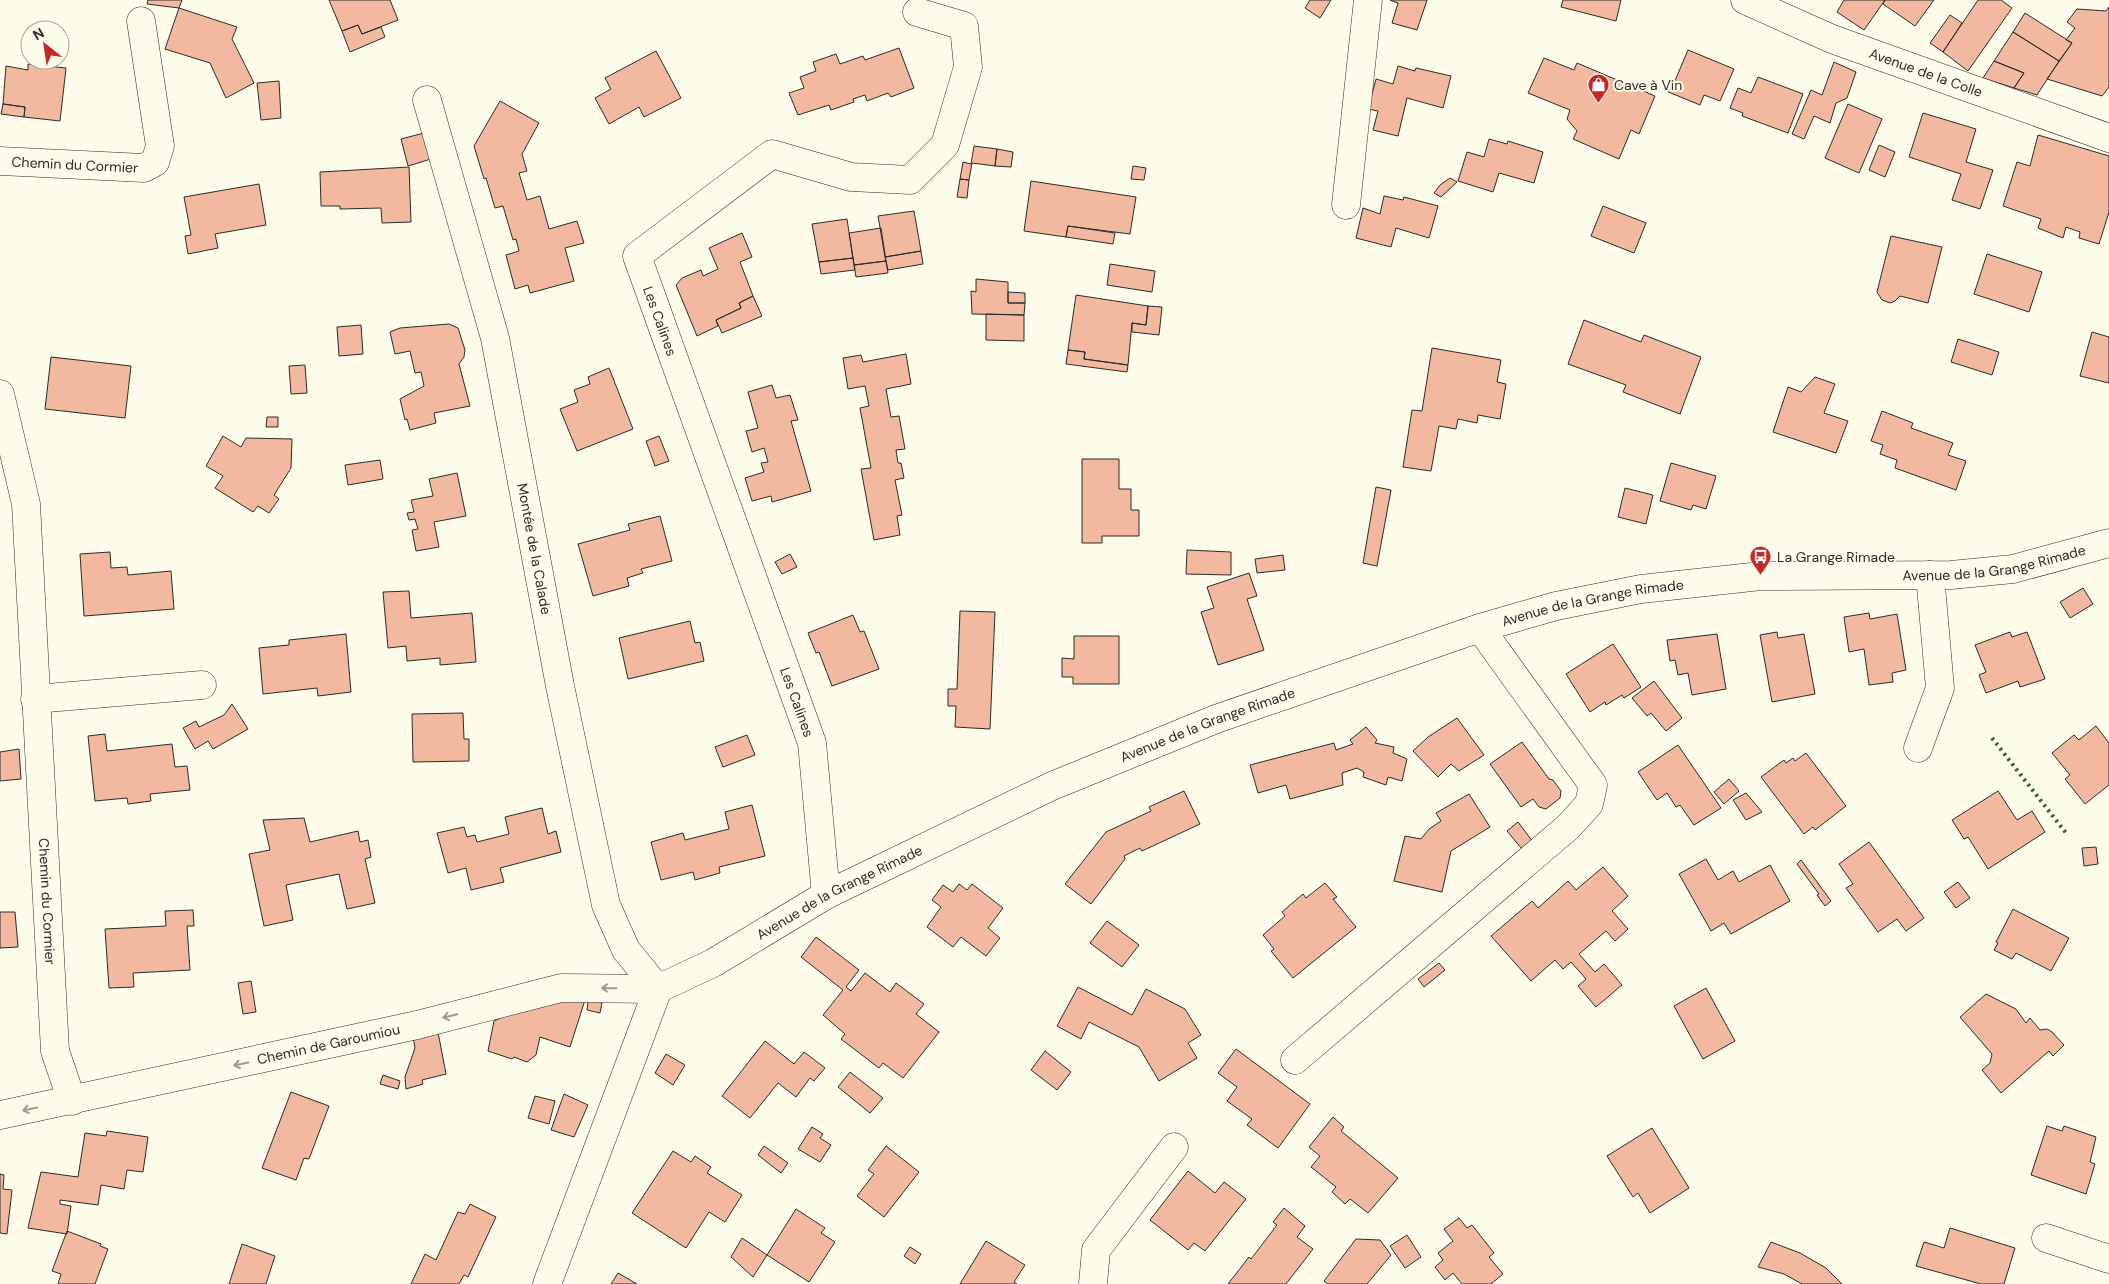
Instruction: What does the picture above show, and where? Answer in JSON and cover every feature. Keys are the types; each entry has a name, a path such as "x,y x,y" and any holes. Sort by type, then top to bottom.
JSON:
{"street":[{"path":"1346,205 1368,0"},
{"name":"Avenue de la Colle","path":"1745,0 1773,6 1841,42 2109,138"},
{"name":"Les Calines","path":"826,895 812,743 636,256 772,154 851,177 910,180 945,145 968,67 964,26 917,12"},
{"name":"Chemin du Cormier","path":"0,160 144,168 155,162 160,146 141,21"},
{"name":"Montée de la Calade","path":"427,100 494,338 560,686 606,905 626,950 658,989"},
{"name":"Chemin du Cormier","path":"0,394 26,504 54,1051 72,1101"},
{"name":"Avenue de la Grange Rimade","path":"658,989 713,963 826,895 1052,786 1216,719 1480,628 1556,606 1641,589 1761,576 1951,575 2013,569 2109,543"},
{"path":"1918,748 1940,688 1930,575"},
{"path":"1295,1060 1568,828 1589,804 1593,785 1480,628"},
{"path":"35,700 202,685"},
{"name":"Chemin de Garoumiou","path":"0,1115 72,1101 417,1025 561,988 658,989"},
{"path":"547,1284 658,989"},
{"path":"1093,1284 1096,1250 1174,1147"},
{"path":"2046,1238 2109,1259"}],"building":[{"path":"148,0 182,0 179,8 147,4"},
{"path":"329,0 390,0 398,20 362,34 358,25 342,31"},
{"path":"1310,0 1331,0 1320,18 1305,8"},
{"path":"1390,0 1427,0 1417,30 1392,23 1398,3"},
{"path":"1563,0 1621,0 1616,21 1561,7"},
{"path":"1844,0 1885,0 1864,30 1837,12"},
{"path":"1885,0 1934,0 1915,26 1883,4"},
{"path":"1978,0 2001,0 2012,8 1968,71 1943,52"},
{"path":"2109,7 2109,87 2102,96 2047,79 2072,43 2066,40 2075,28 2067,22 2077,9 2106,11"},
{"path":"179,8 237,27 232,39 254,83 226,98 210,63 165,49"},
{"path":"2025,13 2072,43 2059,61 2013,32"},
{"path":"1950,15 1962,23 1943,52 1930,43"},
{"path":"358,25 362,34 381,27 385,37 350,52 342,31"},
{"path":"2013,32 2059,61 2037,95 2014,88 2024,73 1994,61"},
{"path":"899,48 914,88 891,97 888,93 867,101 865,95 853,99 854,102 831,110 829,105 798,115 789,93 804,88 800,77 816,71 813,62 836,54 840,64 863,56 865,60"},
{"path":"1688,50 1734,69 1720,101 1704,95 1700,105 1666,91 1670,81 1674,83"},
{"path":"656,51 681,98 644,117 639,107 609,124 595,98 611,89 605,78"},
{"path":"1544,58 1574,70 1577,63 1655,96 1639,134 1631,130 1619,159 1573,139 1577,131 1567,119 1570,110 1528,93"},
{"path":"1994,61 2024,73 2014,88 1983,78"},
{"path":"1834,62 1856,72 1847,98 1836,103 1830,123 1814,116 1804,139 1792,134 1811,90 1822,95"},
{"path":"6,66 20,70 66,70 60,121 24,117 25,107 3,104"},
{"path":"1398,66 1415,71 1416,68 1451,76 1443,108 1407,98 1398,136 1373,130 1378,111 1368,109 1376,79 1393,84"},
{"path":"1758,77 1803,94 1788,133 1742,116 1743,113 1730,108 1738,88 1751,93"},
{"path":"279,81 281,118 261,120 257,83"},
{"path":"500,101 539,123 522,154 527,171 519,173 527,200 540,196 549,229 577,221 584,243 565,248 574,281 530,293 528,285 515,289 506,255 519,251 516,239 513,240 503,206 495,208 474,146"},
{"path":"3,104 25,107 24,117 1,114"},
{"path":"1848,104 1882,119 1859,173 1825,158"},
{"path":"1923,113 1976,129 1966,162 1993,170 1980,209 1952,200 1961,174 1909,157"},
{"path":"424,133 431,159 408,166 401,139"},
{"path":"2038,135 2109,156 2109,212 2099,244 2079,238 2080,232 2066,227 2063,238 2038,228 2041,219 2003,206 2017,162 2030,166"},
{"path":"1489,139 1507,144 1508,141 1543,152 1534,183 1499,173 1493,192 1458,181 1467,152 1484,157"},
{"path":"1879,145 1895,152 1885,177 1869,170"},
{"path":"974,146 997,149 995,166 972,163 969,180 960,179 963,162 971,164"},
{"path":"997,149 1013,152 1011,167 995,166"},
{"path":"1133,166 1146,168 1144,180 1131,179"},
{"path":"409,167 411,222 382,223 381,208 340,209 340,206 321,206 320,172"},
{"path":"1450,178 1457,182 1441,197 1434,193 1440,185"},
{"path":"960,179 969,180 967,198 957,197"},
{"path":"1031,181 1136,197 1130,234 1068,226 1066,237 1024,231"},
{"path":"259,184 266,225 215,234 218,248 188,254 185,236 191,235 184,197"},
{"path":"1384,196 1403,200 1404,197 1438,206 1429,238 1396,228 1391,247 1356,238 1363,208 1380,214"},
{"path":"1603,206 1646,223 1634,253 1591,236"},
{"path":"914,211 921,251 885,257 878,216"},
{"path":"847,219 853,258 819,262 812,224"},
{"path":"1068,226 1115,233 1113,244 1066,237"},
{"path":"881,228 886,261 854,265 849,233"},
{"path":"742,233 752,257 740,262 753,296 739,303 741,308 716,320 718,326 697,336 676,285 682,278 701,270 703,276 718,269 709,248"},
{"path":"1891,236 1942,247 1928,303 1900,296 1890,303 1882,300 1877,292"},
{"path":"921,251 923,264 888,270 885,257"},
{"path":"1987,254 2042,272 2029,312 1974,294"},
{"path":"853,258 855,270 821,274 819,262"},
{"path":"886,261 888,273 856,277 854,265"},
{"path":"1110,264 1155,271 1152,292 1107,285"},
{"path":"976,279 1008,282 1008,303 1025,303 1024,315 972,314 971,291 976,292"},
{"path":"1008,292 1025,293 1025,303 1008,303"},
{"path":"1076,295 1148,306 1146,325 1132,323 1128,365 1084,359 1085,352 1068,350"},
{"path":"753,296 762,316 722,333 716,320 741,308 739,303"},
{"path":"1148,306 1162,307 1159,335 1132,332 1132,323 1146,325"},
{"path":"986,314 1024,315 1024,341 986,340"},
{"path":"1584,320 1641,342 1644,335 1701,357 1680,414 1623,392 1626,385 1568,364"},
{"path":"449,324 458,328 465,350 464,357 459,364 470,406 434,413 436,423 410,430 407,419 405,420 400,399 424,386 421,372 415,373 410,351 395,354 390,332 400,328"},
{"path":"361,325 363,354 339,356 337,327"},
{"path":"2092,332 2109,337 2109,383 2080,376"},
{"path":"1958,339 1999,352 1992,375 1951,362"},
{"path":"1432,348 1501,360 1497,382 1506,384 1500,419 1478,415 1477,423 1458,419 1456,429 1439,426 1431,471 1403,467 1412,410 1422,411"},
{"path":"1068,350 1085,352 1084,359 1128,365 1127,372 1066,364"},
{"path":"906,354 911,384 886,389 891,417 899,416 905,449 896,450 898,463 901,463 904,478 895,480 902,515 897,516 900,535 874,540 861,469 871,468 860,408 869,406 865,386 848,389 843,358 861,355 863,362"},
{"path":"51,357 131,366 125,418 45,409"},
{"path":"305,365 307,393 291,394 289,366"},
{"path":"609,368 633,429 577,451 560,409 578,402 574,390 590,384 588,377"},
{"path":"1815,377 1835,384 1824,413 1848,421 1836,453 1773,432 1788,387 1801,392"},
{"path":"772,385 776,398 790,395 798,420 791,421 811,491 772,502 771,496 752,501 745,478 764,472 761,463 768,462 764,448 752,452 746,431 758,428 748,392"},
{"path":"1882,411 1913,423 1911,428 1953,443 1948,455 1966,461 1956,490 1895,468 1897,460 1880,454 1883,445 1871,441"},
{"path":"267,417 278,417 278,427 266,427"},
{"path":"223,436 241,447 246,438 292,439 291,468 274,495 279,499 269,513 258,506 253,512 215,488 223,476 206,466"},
{"path":"659,436 669,461 655,466 646,441"},
{"path":"1082,459 1119,459 1119,489 1131,489 1131,510 1139,510 1139,536 1102,536 1102,543 1082,543"},
{"path":"380,460 383,479 348,485 345,465"},
{"path":"1671,463 1716,476 1706,509 1693,505 1691,510 1660,501"},
{"path":"457,473 466,516 434,522 439,547 416,551 412,530 418,529 415,519 409,520 407,513 414,512 411,500 433,496 429,479"},
{"path":"1376,487 1391,490 1377,566 1363,563"},
{"path":"1625,488 1653,495 1646,524 1618,517"},
{"path":"660,516 672,561 641,569 643,573 627,578 629,586 593,596 578,544 630,530 628,524"},
{"path":"1187,550 1231,552 1231,575 1186,574"},
{"path":"110,552 111,568 127,567 128,575 171,571 174,609 84,616 80,554"},
{"path":"790,554 797,567 782,574 775,562"},
{"path":"1283,555 1285,570 1257,573 1255,559"},
{"path":"1249,573 1257,596 1247,599 1264,650 1218,665 1201,612 1214,608 1207,587"},
{"path":"2083,588 2093,604 2070,618 2060,602"},
{"path":"409,591 411,618 472,613 476,662 440,665 440,658 407,661 406,646 388,648 383,592"},
{"path":"960,611 995,612 990,729 955,727 956,706 948,706 948,689 957,689"},
{"path":"1869,613 1870,619 1897,614 1906,670 1892,673 1893,682 1869,685 1864,649 1849,652 1844,617"},
{"path":"853,615 860,632 864,631 879,669 832,686 819,652 816,653 808,633"},
{"path":"690,621 695,643 700,642 704,661 628,679 619,638"},
{"path":"1777,632 1778,638 1804,634 1815,694 1772,702 1760,635"},
{"path":"2010,632 2012,637 2027,632 2045,679 2020,687 2018,681 1986,693 1979,675 1986,672 1975,645"},
{"path":"346,634 351,692 318,696 317,688 263,694 259,648 289,645 289,640"},
{"path":"1717,634 1726,689 1692,695 1688,673 1678,675 1675,660 1670,661 1667,640"},
{"path":"1074,636 1119,636 1119,684 1073,684 1073,677 1062,677 1062,658 1074,659"},
{"path":"1613,644 1641,687 1624,698 1622,695 1606,705 1605,702 1590,712 1566,674"},
{"path":"1654,681 1682,718 1666,731 1651,713 1647,716 1632,698"},
{"path":"232,704 248,729 213,749 208,741 195,749 183,728 196,721 199,727 224,715"},
{"path":"463,713 464,739 469,739 469,761 413,762 412,714"},
{"path":"1457,718 1484,755 1459,771 1451,764 1438,777 1413,751 1428,737"},
{"path":"2096,726 2109,743 2109,785 2085,804 2065,779 2070,775 2052,753 2074,735 2079,740"},
{"path":"1366,727 1377,740 1375,743 1394,747 1393,753 1407,759 1402,781 1388,777 1386,785 1363,777 1364,772 1357,768 1342,773 1343,785 1290,799 1286,785 1258,793 1250,765 1334,743 1336,750 1353,744 1350,740"},
{"path":"105,734 107,751 172,744 175,767 187,766 190,790 150,794 151,801 128,804 127,798 95,801 88,736"},
{"path":"747,735 755,755 723,767 715,747"},
{"path":"1522,742 1549,779 1553,780 1561,791 1560,798 1546,809 1539,807 1533,799 1521,807 1490,764"},
{"path":"1678,745 1721,808 1694,825 1680,805 1676,807 1667,793 1657,800 1638,772"},
{"path":"19,749 21,779 0,781 0,752"},
{"path":"1806,753 1846,806 1815,830 1813,827 1804,834 1761,777 1784,760 1786,763 1793,758 1795,761"},
{"path":"1729,779 1739,791 1724,804 1714,792"},
{"path":"1184,791 1200,824 1142,851 1140,848 1124,856 1125,859 1091,904 1065,884 1106,832 1151,811 1149,807"},
{"path":"1998,791 2017,820 2032,811 2045,832 1988,869 1968,837 1964,839 1952,820"},
{"path":"1746,793 1762,812 1746,820 1733,800"},
{"path":"1469,794 1490,827 1451,851 1442,892 1394,881 1405,836 1421,839 1429,829 1441,821 1436,813"},
{"path":"752,805 765,856 719,867 720,873 695,880 693,872 661,880 651,842 683,833 685,840 729,829 725,812"},
{"path":"542,808 548,834 556,831 561,852 500,868 504,882 471,890 466,868 448,873 437,833 464,827 467,837 475,835 477,842 509,834 505,817"},
{"path":"304,818 310,842 358,831 360,842 368,840 371,857 365,859 375,903 347,909 339,874 286,885 293,920 264,926 249,854 270,850 263,820"},
{"path":"1518,822 1536,846 1526,854 1507,831"},
{"path":"1869,842 1924,918 1906,931 1897,919 1878,932 1846,888 1853,884 1839,864"},
{"path":"2096,847 2098,864 2084,866 2082,848"},
{"path":"1706,859 1718,880 1733,871 1739,882 1770,865 1790,901 1731,934 1724,923 1711,931 1679,874"},
{"path":"1801,860 1831,901 1825,906 1817,895 1819,894 1797,864"},
{"path":"1603,867 1628,896 1612,911 1628,929 1615,941 1606,931 1579,954 1595,972 1604,964 1622,985 1596,1007 1578,986 1586,979 1571,962 1563,969 1555,960 1531,981 1491,936 1532,901 1538,908 1568,881 1576,890"},
{"path":"1958,882 1970,898 1956,908 1944,892"},
{"path":"1325,883 1337,897 1333,899 1356,927 1293,978 1271,951 1274,949 1263,935 1285,916 1282,912 1303,894 1306,898"},
{"path":"959,884 967,890 972,884 1003,908 988,928 1000,938 986,956 961,937 953,947 927,927 941,907 932,900 943,885 953,892"},
{"path":"2013,909 2069,938 2051,971 2016,953 2012,959 1994,950 1998,943 1996,942"},
{"path":"193,910 194,926 187,926 190,970 133,973 134,987 109,988 105,929 166,926 165,911"},
{"path":"0,912 15,912 18,947 0,948"},
{"path":"1107,921 1139,945 1122,967 1090,943"},
{"path":"816,937 859,970 846,987 851,991 865,973 890,992 896,983 924,1004 916,1014 939,1032 903,1078 883,1063 879,1068 841,1039 845,1034 823,1015 843,990 801,957"},
{"path":"1439,963 1445,970 1424,987 1418,979"},
{"path":"251,981 256,1012 243,1014 238,983"},
{"path":"1078,987 1132,1015 1146,989 1185,1009 1201,1035 1188,1043 1197,1058 1159,1081 1139,1047 1089,1022 1081,1039 1057,1026"},
{"path":"1706,988 1735,1041 1703,1059 1674,1006"},
{"path":"1986,994 2016,1009 2026,1023 2030,1018 2040,1030 2047,1029 2052,1032 2064,1045 2053,1056 2049,1051 2001,1093 1982,1070 1990,1063 1992,1054 1960,1017"},
{"path":"585,1000 570,1047 540,1037 536,1055 527,1062 488,1051 494,1021 516,1011 544,1003"},
{"path":"588,1001 602,1003 600,1013 587,1010"},
{"path":"438,1032 446,1074 422,1080 423,1084 406,1089 405,1077 415,1048 413,1037"},
{"path":"765,1041 794,1064 804,1052 825,1068 814,1081 810,1078 796,1097 778,1083 750,1118 722,1096"},
{"path":"1236,1049 1310,1104 1278,1148 1247,1125 1252,1119 1227,1101 1237,1087 1218,1073"},
{"path":"1045,1051 1071,1072 1057,1090 1031,1070"},
{"path":"666,1054 685,1065 673,1085 655,1073"},
{"path":"850,1072 883,1098 870,1113 838,1087"},
{"path":"383,1075 400,1081 398,1089 380,1084"},
{"path":"291,1092 329,1106 309,1159 304,1158 296,1180 262,1168"},
{"path":"564,1094 588,1105 574,1137 551,1130"},
{"path":"535,1096 555,1101 549,1124 528,1118"},
{"path":"1333,1117 1344,1127 1341,1131 1398,1178 1368,1213 1350,1199 1345,1204 1332,1192 1336,1187 1311,1167 1320,1156 1309,1147"},
{"path":"2047,1126 2062,1131 2064,1126 2096,1137 2090,1162 2095,1164 2086,1194 2031,1175"},
{"path":"812,1127 823,1134 820,1138 831,1145 820,1162 798,1149"},
{"path":"1652,1128 1689,1188 1650,1213 1638,1193 1633,1197 1607,1156"},
{"path":"107,1131 148,1137 143,1172 127,1170 124,1189 101,1185 98,1205 60,1200 60,1204 71,1206 67,1234 28,1228 41,1172 78,1177 85,1133 106,1136"},
{"path":"764,1146 788,1163 781,1173 758,1155"},
{"path":"886,1146 919,1172 884,1217 857,1196 874,1174 868,1170"},
{"path":"673,1151 691,1162 695,1156 711,1167 707,1173 742,1195 725,1222 709,1212 686,1248 632,1213"},
{"path":"1188,1171 1215,1193 1224,1182 1246,1199 1205,1251 1194,1243 1188,1250 1150,1220"},
{"path":"0,1174 4,1175 3,1189 12,1190 7,1234 0,1233"},
{"path":"470,1204 496,1217 468,1277 464,1275 459,1284 411,1284 425,1254 436,1260 458,1212 465,1214"},
{"path":"1284,1208 1305,1226 1297,1237 1313,1249 1286,1284 1228,1284 1249,1257 1251,1259 1277,1225 1273,1222"},
{"path":"796,1209 825,1228 821,1233 835,1242 809,1282 767,1255"},
{"path":"1459,1218 1467,1228 1472,1225 1494,1253 1489,1257 1503,1274 1491,1284 1462,1284 1453,1273 1445,1280 1435,1267 1443,1260 1438,1253 1453,1241 1444,1229"},
{"path":"1950,1228 2015,1248 2004,1284 1981,1284 1916,1266 1924,1242 1944,1248"},
{"path":"67,1231 101,1244 100,1246 108,1249 95,1284 58,1284 61,1274 52,1271"},
{"path":"1407,1235 1421,1257 1405,1268 1390,1246"},
{"path":"742,1238 767,1255 753,1277 731,1257"},
{"path":"1356,1239 1380,1240 1391,1255 1367,1284 1328,1284 1324,1281"},
{"path":"986,1241 1025,1265 1014,1282 1017,1284 960,1284"},
{"path":"1771,1242 1800,1253 1826,1268 1842,1284 1802,1284 1784,1274 1758,1267"},
{"path":"242,1244 275,1256 266,1284 229,1284"},
{"path":"910,1247 921,1254 915,1264 904,1256"},
{"path":"618,1273 637,1284 611,1284"}],"hedge":[{"path":"1992,738 2066,833"}],"place":[{"name":"Cave à Vin","path":"1598,104"},
{"name":"La Grange Rimade","path":"1761,576"}]}
